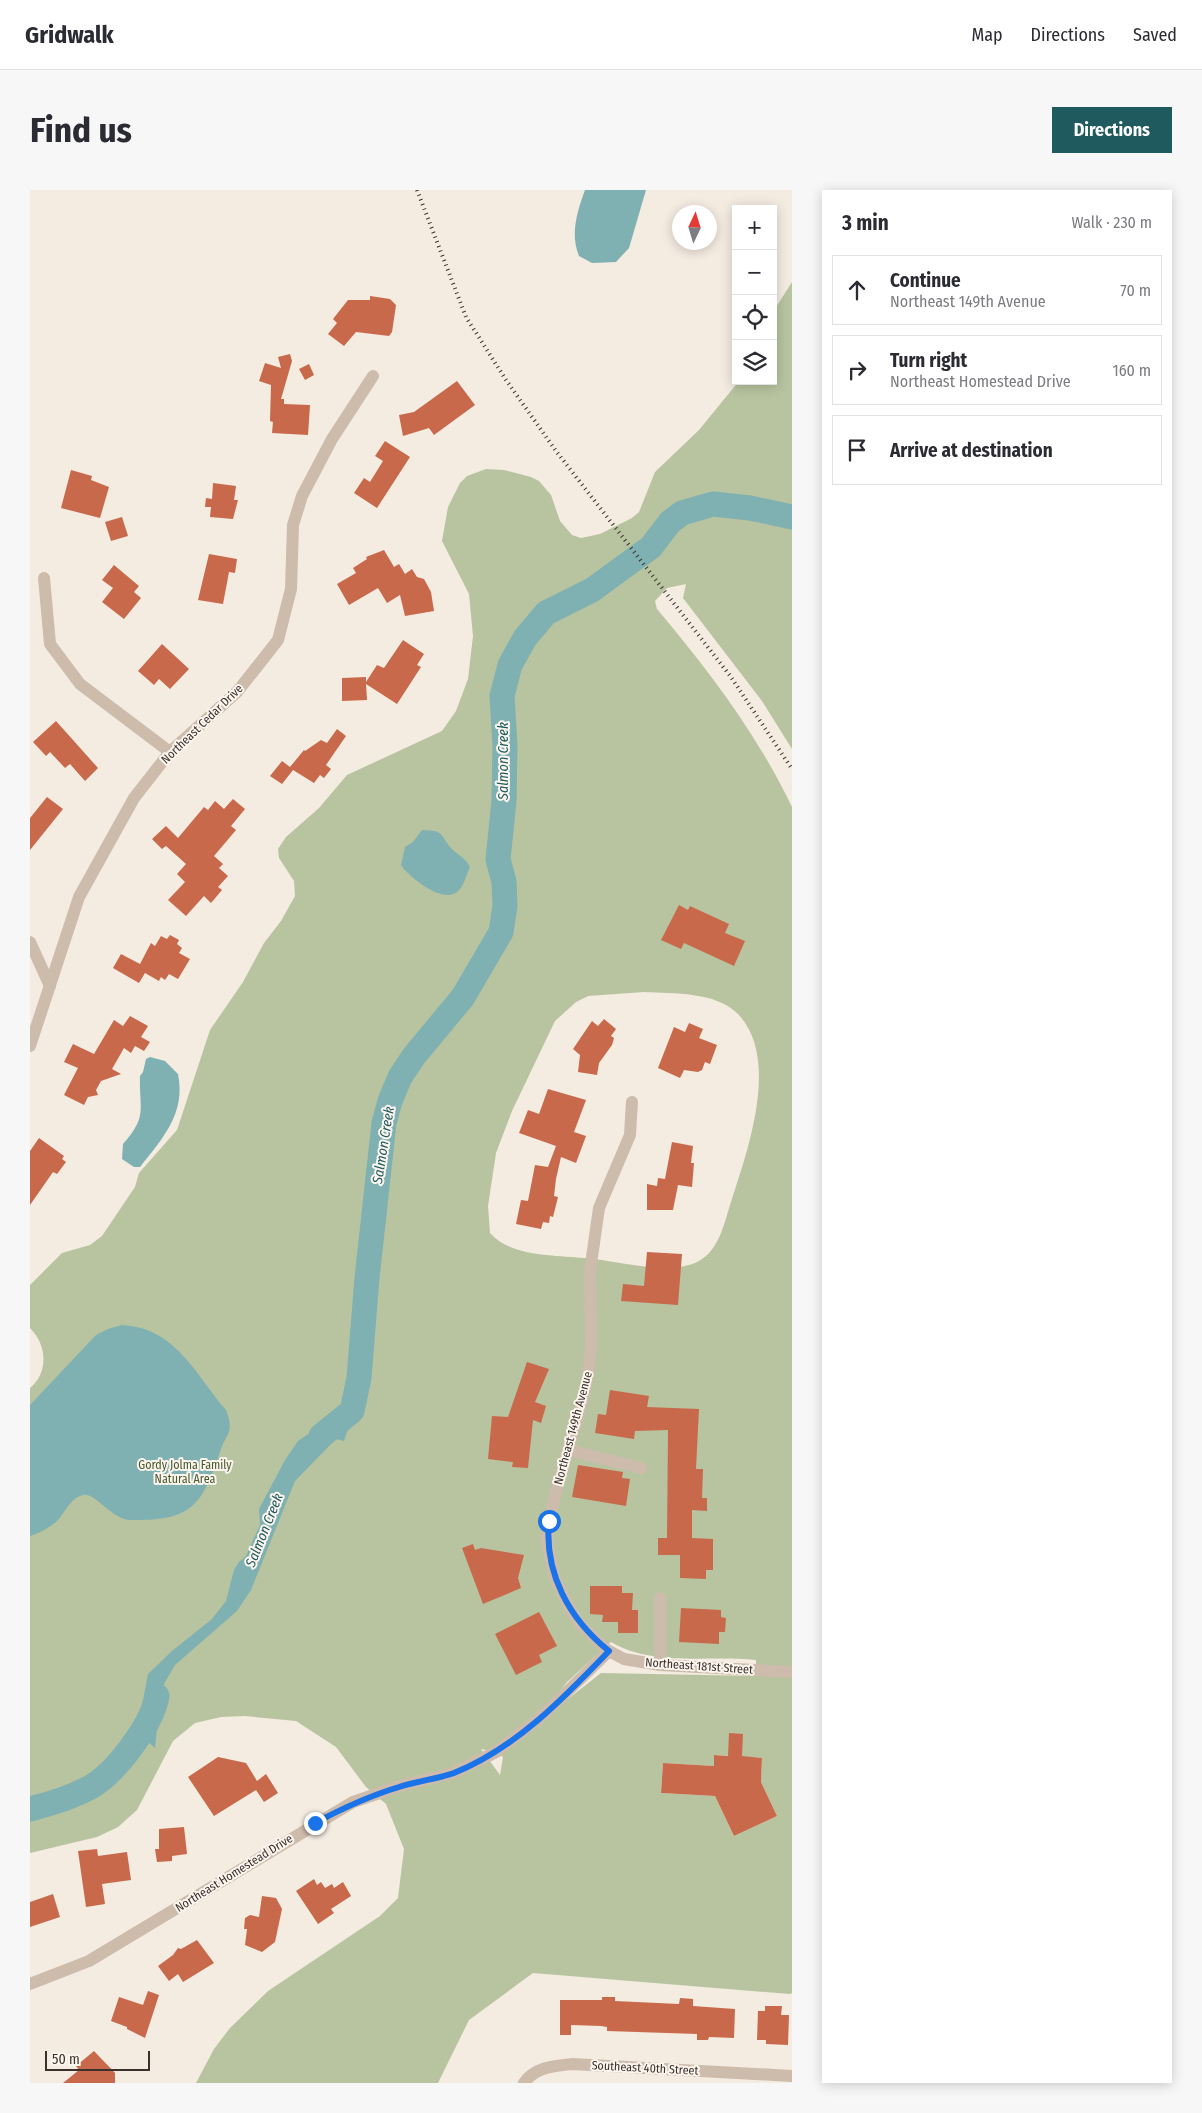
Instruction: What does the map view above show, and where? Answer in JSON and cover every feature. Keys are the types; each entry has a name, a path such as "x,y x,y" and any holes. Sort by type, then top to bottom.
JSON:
{"street":[{"name":"Northeast Cedar Drive","path":"30,1046 79,897 134,798 170,752 237,692 278,640 291,589 293,525 302,496 332,439 373,376"},
{"path":"44,578 50,644 80,684 170,752"},
{"path":"30,942 50,986"},
{"name":"Northeast 149th Avenue","path":"609,1651 593,1638 570,1609 554,1576 547,1540 549,1521 589,1369 591,1344 590,1271 598,1208 630,1135 632,1102"},
{"path":"568,1450 640,1468"},
{"path":"660,1598 660,1665"},
{"name":"Northeast 181st Street","path":"609,1651 624,1659 660,1665 792,1672"},
{"name":"Northeast Homestead Drive","path":"30,1984 89,1961 315,1823 353,1802 400,1786 453,1773 496,1752 542,1716 609,1651"},
{"name":"Southeast 40th Street","path":"527,2079 548,2067 572,2064 792,2076"},
{"path":"669,2083 670,2069"}],"green space":[{"name":"Gordy Jolma Family Natural Area","path":"792,282 792,749 762,701 683,598 686,584 667,588 655,601 657,609 695,656 748,729 792,807 792,1993 533,1973 469,2020 438,2083 196,2083 214,2049 230,2028 268,1991 380,1916 398,1898 404,1849 386,1804 366,1787 336,1747 296,1721 245,1716 221,1717 195,1723 173,1741 137,1810 118,1827 97,1837 30,1853 30,1388 40,1374 43,1358 40,1342 30,1328 30,1285 62,1253 90,1245 102,1236 135,1187 139,1173 177,1130 210,1030 243,982 264,943 281,921 295,896 294,881 279,858 278,849 286,837 319,808 347,775 442,731 456,711 468,679 473,636 469,594 442,541 448,507 460,483 467,476 486,469 504,470 531,477 539,481 551,495 560,521 572,535 581,538 600,534 632,518 639,512 655,472 699,430 736,385 777,385 777,306","holes":["644,992 694,995 718,1001 738,1014 751,1033 757,1055 759,1080 757,1106 745,1158 717,1243 699,1261 687,1266 673,1268 658,1268 597,1259 547,1255 509,1247 490,1233 488,1206 496,1153 512,1111 555,1021 576,1002 588,996","611,1642 627,1650 645,1655 756,1660 756,1676 601,1673 568,1699 560,1691 567,1682","481,1749 496,1752 503,1757 500,1775","715,1755 762,1758 761,1782 777,1816 734,1836 715,1796 661,1793 663,1763 714,1766"]}],"water":[{"path":"585,190 646,190 629,248 616,262 592,263 579,256 576,248 575,231 577,215"},
{"path":"422,830 440,833 450,847 470,867 463,884 457,892 451,895 443,895 426,888 401,865 405,847 413,842"},
{"path":"150,1057 165,1061 178,1074 179,1101 171,1124 157,1146 140,1167 134,1167 122,1159 123,1144 139,1119 141,1105 140,1076 146,1059"},
{"path":"122,1325 141,1328 157,1334 170,1344 183,1355 226,1410 230,1424 229,1432 207,1486 191,1507 167,1518 151,1520 124,1519 88,1495 83,1495 71,1502 54,1524 30,1536 30,1405 96,1335"},
{"path":"353,1414 344,1441 336,1439 295,1481 251,1590 237,1611 175,1665 165,1682 160,1699 155,1748 146,1740 141,1711 148,1674 172,1651 212,1619 226,1601 234,1570 246,1556 260,1525 259,1509 285,1460 298,1441 329,1420"}],"building":[{"path":"370,296 390,299 396,305 392,332 389,336 356,332 344,346 328,334 337,323 333,319 348,300 370,300"},
{"path":"290,354 292,361 281,399 284,399 284,404 310,405 308,435 272,433 273,422 270,421 271,385 259,381 265,363 281,368 278,357"},
{"path":"309,364 314,375 305,380 299,369"},
{"path":"457,381 475,405 434,435 429,428 403,436 399,415 414,412"},
{"path":"385,441 410,457 377,508 354,493 364,478 370,482 383,461 375,456"},
{"path":"71,470 92,476 91,480 109,487 100,518 61,508"},
{"path":"213,483 236,486 234,500 238,500 233,519 210,517 211,507 205,507 206,498 212,499"},
{"path":"122,517 128,536 111,541 105,522"},
{"path":"384,550 394,567 399,564 405,574 412,569 417,577 424,579 431,592 434,611 405,616 400,595 387,603 378,588 349,605 337,584 356,573 353,568 367,559 366,557"},
{"path":"209,554 237,559 235,573 229,572 223,604 198,600"},
{"path":"114,565 139,586 134,592 141,598 124,619 102,602 113,588 102,580"},
{"path":"403,640 424,654 417,665 421,667 397,704 366,684 367,700 342,701 342,678 366,677 366,682 377,665 384,668"},
{"path":"162,644 189,669 170,689 159,679 154,685 138,671"},
{"path":"56,721 98,768 85,781 70,764 65,768 50,752 46,756 33,742"},
{"path":"337,729 346,736 326,765 331,769 324,778 320,775 314,783 293,770 282,784 270,776 282,761 290,767 304,750 321,740 327,743"},
{"path":"47,797 63,809 30,850 30,818"},
{"path":"233,799 245,809 231,826 236,830 214,856 223,864 219,868 228,876 218,887 222,890 211,903 204,896 186,916 168,900 185,882 177,874 186,864 166,846 162,849 152,839 166,826 178,838 204,807 208,810 215,801 224,809"},
{"path":"679,905 688,910 690,906 729,924 725,933 745,941 734,966 684,943 681,949 661,940"},
{"path":"170,935 179,940 177,944 182,948 179,953 190,959 178,979 169,974 165,980 161,977 159,981 145,973 139,983 113,968 121,954 140,964 151,943 155,946 161,936 167,939"},
{"path":"130,1016 148,1026 141,1037 150,1042 144,1051 135,1046 131,1053 124,1048 112,1069 121,1074 101,1081 96,1090 98,1095 88,1097 84,1105 64,1095 78,1068 64,1062 73,1044 94,1054 114,1020 123,1026"},
{"path":"604,1019 616,1029 611,1036 614,1038 612,1045 599,1063 597,1075 578,1072 580,1055 573,1049 592,1021 598,1026"},
{"path":"689,1023 703,1029 699,1038 717,1045 710,1064 705,1062 702,1070 698,1072 684,1070 680,1078 658,1068 674,1027 685,1032"},
{"path":"548,1089 586,1100 574,1132 586,1136 576,1163 561,1157 554,1196 558,1197 553,1217 550,1216 549,1223 543,1222 541,1229 516,1224 521,1200 528,1201 535,1165 548,1167 556,1146 519,1133 528,1110 539,1114"},
{"path":"39,1138 64,1156 62,1159 66,1162 57,1174 53,1172 30,1205 30,1151"},
{"path":"672,1142 693,1146 691,1163 694,1163 692,1187 678,1185 673,1210 647,1210 647,1184 657,1186 658,1178 665,1179"},
{"path":"647,1252 682,1254 678,1305 621,1301 623,1284 644,1286"},
{"path":"527,1362 549,1369 535,1402 546,1406 541,1423 533,1420 528,1468 512,1467 513,1462 488,1459 492,1416 508,1417"},
{"path":"610,1390 649,1396 647,1407 699,1409 696,1469 703,1469 702,1498 707,1498 707,1511 692,1510 692,1538 713,1539 713,1570 706,1570 706,1579 680,1578 680,1555 658,1555 658,1538 667,1538 668,1430 635,1431 634,1439 595,1433 598,1414 606,1415"},
{"path":"578,1465 623,1472 622,1478 630,1479 626,1506 572,1497"},
{"path":"473,1544 475,1550 481,1548 524,1555 518,1578 521,1588 483,1604 462,1548"},
{"path":"590,1586 622,1586 622,1593 633,1593 632,1610 638,1610 638,1633 618,1633 618,1622 602,1622 603,1615 590,1614"},
{"path":"681,1608 721,1610 721,1617 726,1618 725,1632 719,1632 719,1644 679,1642"},
{"path":"539,1612 557,1646 539,1655 542,1662 516,1675 495,1634"},
{"path":"729,1733 743,1734 742,1756 762,1758 761,1782 777,1816 734,1836 715,1796 661,1793 663,1763 714,1766 714,1755 728,1756"},
{"path":"218,1757 246,1763 257,1781 266,1774 278,1793 264,1802 256,1790 214,1816 188,1777"},
{"path":"184,1827 187,1854 172,1856 172,1861 157,1862 155,1849 159,1849 159,1829"},
{"path":"97,1849 98,1856 127,1852 131,1880 102,1884 105,1904 86,1907 78,1851"},
{"path":"314,1879 317,1885 321,1882 325,1888 332,1884 334,1888 343,1882 351,1896 331,1909 334,1913 318,1924 296,1891"},
{"path":"53,1894 60,1917 30,1927 30,1902"},
{"path":"262,1896 276,1898 282,1909 275,1942 262,1952 245,1945 247,1929 244,1929 245,1918 250,1915 259,1917"},
{"path":"197,1940 214,1963 183,1982 178,1974 169,1981 158,1966 173,1955 178,1948 181,1949"},
{"path":"148,1991 159,1995 145,2038 127,2029 127,2027 111,2021 119,1997 143,2005"},
{"path":"602,1997 615,1997 615,2001 679,2004 680,1998 693,1999 693,2006 735,2009 734,2038 709,2037 708,2040 697,2040 697,2034 607,2031 607,2027 601,2026 571,2025 571,2035 560,2035 560,2000 602,2000"},
{"path":"765,2006 782,2006 781,2015 789,2015 788,2045 766,2044 766,2040 757,2040 758,2011 765,2011"},
{"path":"94,2051 115,2073 115,2083 63,2083 79,2070 76,2066"}],"waterway":[{"name":"Salmon Creek","path":"321,1436 352,1411 359,1378 367,1278 384,1123 390,1101 400,1077 414,1056 463,997 501,932 505,906 504,882 498,859 504,801 505,745 502,696 510,665 525,638 546,613 592,590 651,547 670,522 682,513 713,504 750,508 792,517"},
{"name":"Salmon Creek","path":"30,1809 82,1792 110,1772 131,1748 140,1734 154,1708 157,1696"}],"railway":[{"path":"417,190 466,317 506,380 556,451 731,677 792,769"}],"route":[{"path":"315,1823 353,1802 400,1786 453,1773 496,1752 531,1726 609,1651 580,1624 561,1593 554,1576 547,1540 549,1521"}]}
